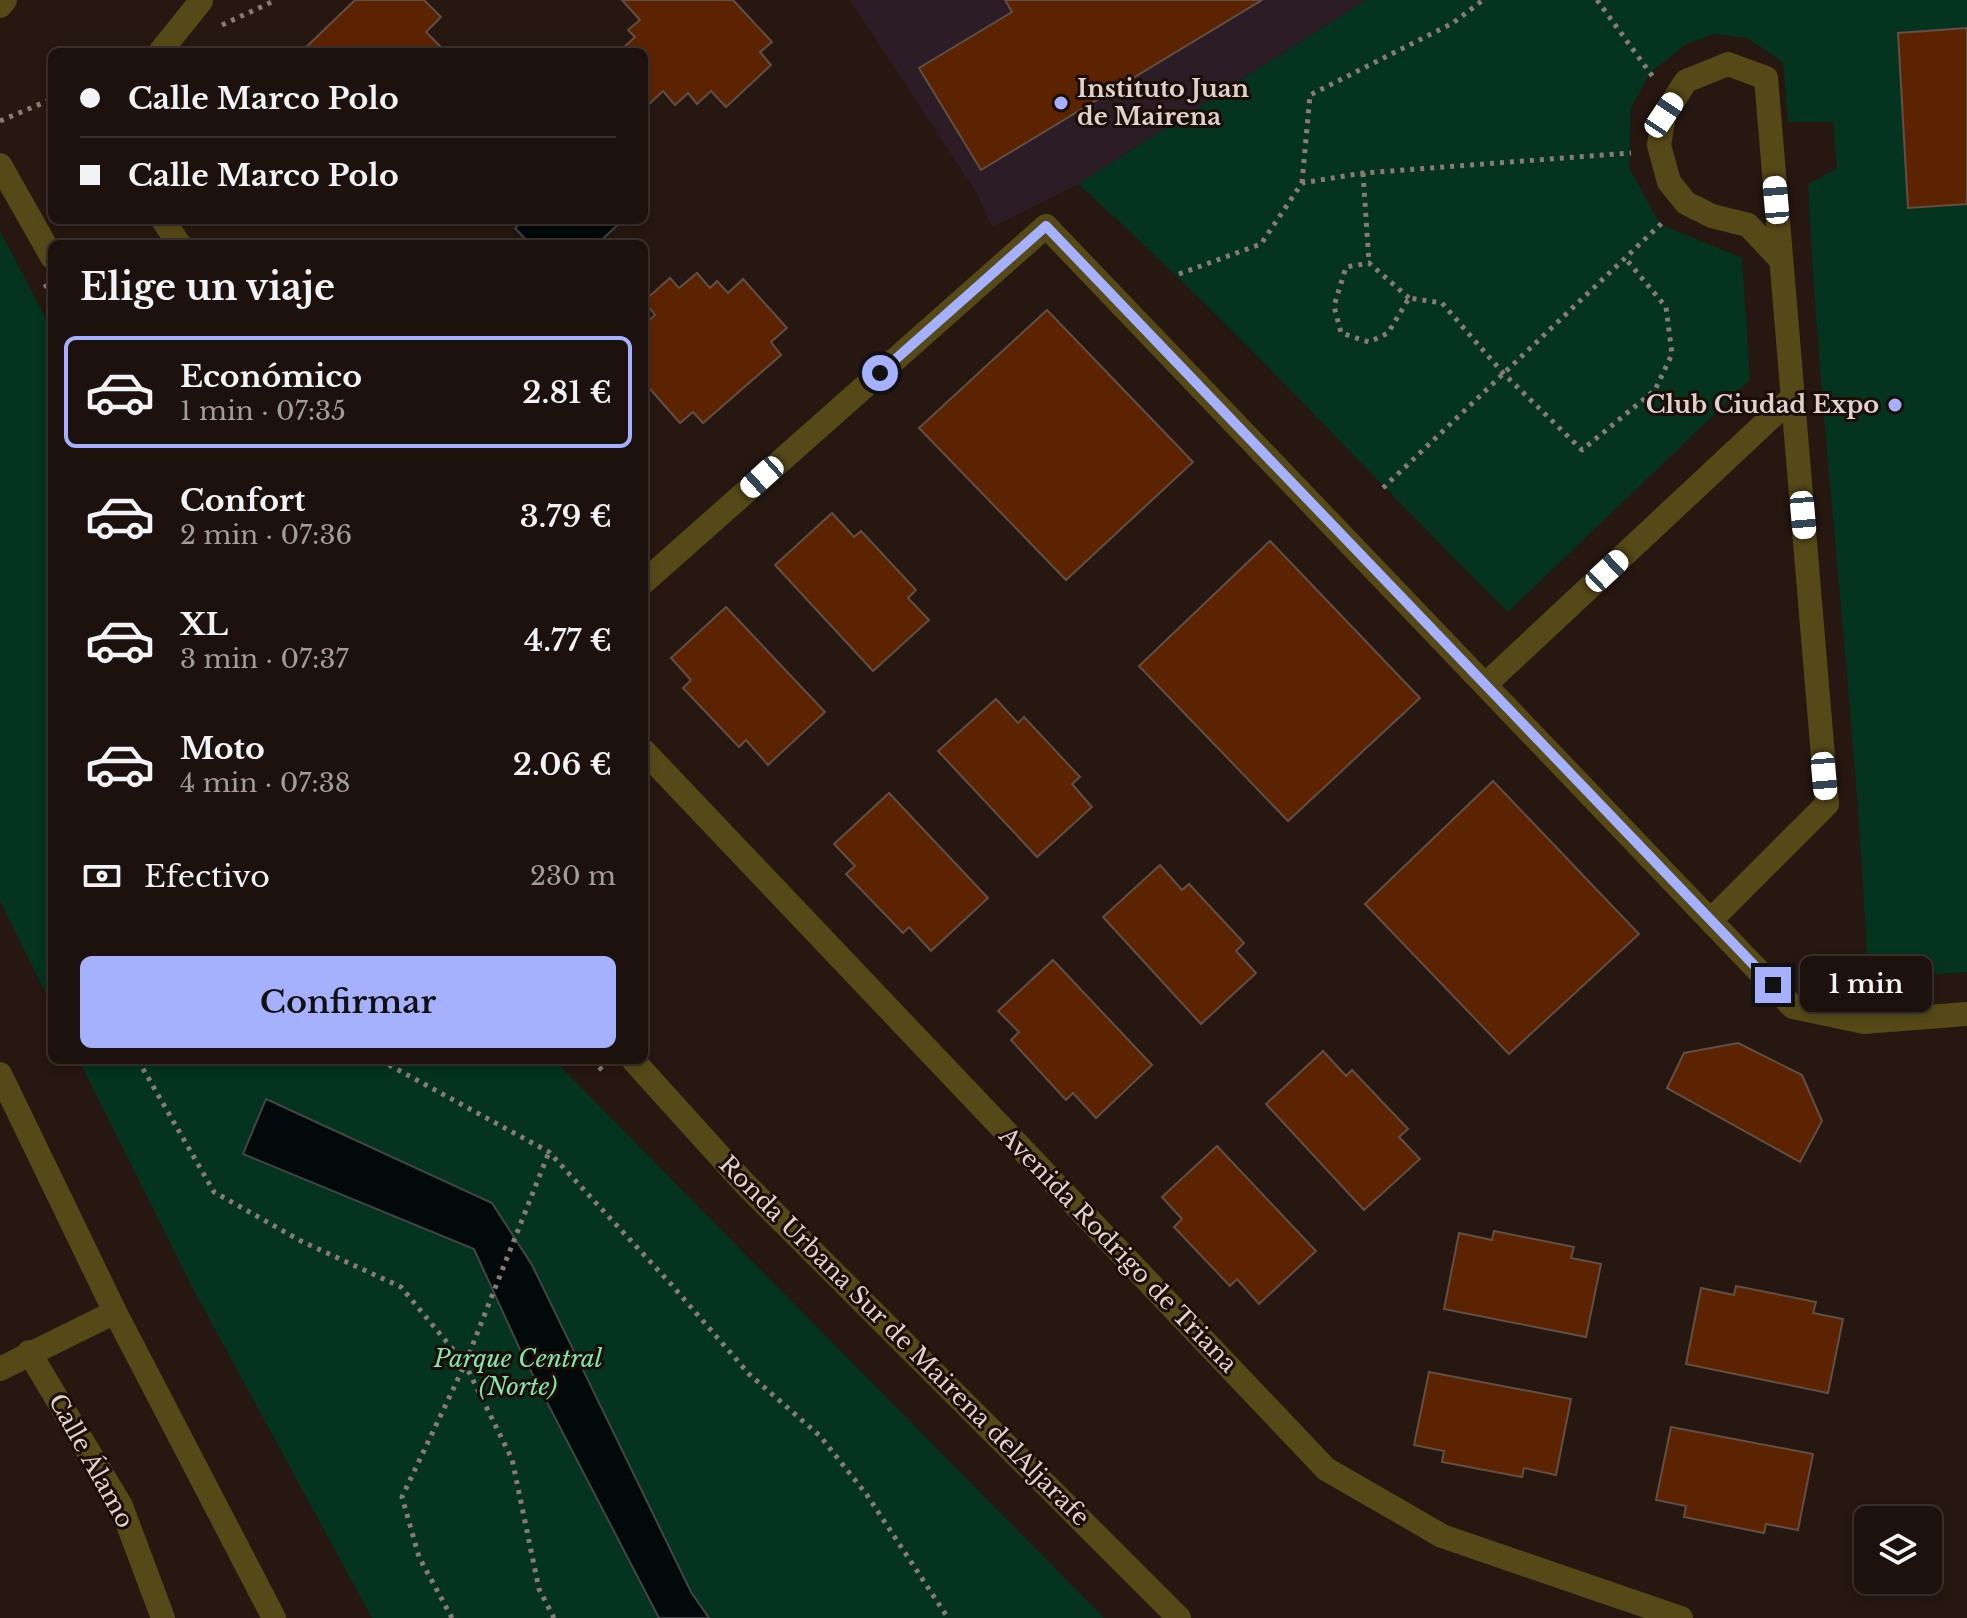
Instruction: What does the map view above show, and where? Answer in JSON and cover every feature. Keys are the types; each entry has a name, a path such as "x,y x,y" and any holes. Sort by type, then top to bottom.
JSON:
{"street":[{"path":"0,6 5,0"},
{"path":"163,48 201,1"},
{"path":"1711,920 1827,804 1766,78 1728,64 1686,81 1664,115 1659,145 1669,182 1686,203 1712,216 1748,225 1781,260"},
{"path":"0,165 48,250"},
{"path":"648,578 1046,226 1793,1007 1864,1022 1967,1014"},
{"path":"1485,685 1793,397"},
{"name":"Avenida Rodrigo de Triana","path":"648,755 1326,1469 1442,1536 1681,1618"},
{"name":"Ronda Urbana Sur de Mairena delAljarafe","path":"637,1064 745,1184 1179,1618"},
{"path":"0,1074 115,1312 274,1618"},
{"path":"0,1369 115,1312"},
{"name":"Calle Álamo","path":"29,1352 121,1506 163,1618"}],"path":[{"path":"1179,274 1261,244 1302,183 1310,95 1453,23 1483,0"},
{"path":"1597,0 1650,74 1675,99"},
{"path":"0,121 48,101"},
{"path":"1302,183 1363,173 1629,153 1659,145"},
{"path":"1363,173 1369,263 1409,298 1442,303 1503,373 1582,450 1655,390 1672,354 1666,307 1625,258"},
{"path":"1383,488 1686,203"},
{"path":"1369,263 1346,267 1334,306 1341,333 1369,342 1388,333 1409,298"},
{"path":"140,1064 214,1192 301,1241 401,1287 465,1364 512,1459 539,1589 554,1618"},
{"path":"387,1064 549,1152 749,1374 820,1436 867,1495 948,1618"},
{"path":"452,1618 419,1557 402,1497 465,1364 549,1152"}],"shaded area":[{"name":"Instituto Juan de Mairena","path":"850,0 1366,0 1078,184 992,227 976,192"},
{"path":"520,224 619,224 601,240 526,240 515,228"},
{"path":"266,1099 492,1203 532,1265 691,1592 709,1618 659,1618 523,1356 474,1249 243,1154"}],"green space":[{"path":"1366,0 1967,0 1967,972 1868,979 1856,780 1821,383 1808,184 1837,168 1833,122 1788,122 1783,62 1747,38 1714,34 1685,45 1650,73 1631,108 1629,168 1660,224 1742,258 1750,380 1508,612 1189,288 1078,184"},
{"path":"0,231 48,322 48,998 0,901"},
{"name":"Parque Central (Norte)","path":"81,1064 558,1064 1104,1618 372,1618 192,1287"}],"building":[{"path":"355,0 424,0 441,17 426,32 442,48 305,48"},
{"path":"622,0 733,0 772,42 760,52 771,65 726,107 711,91 697,104 688,93 675,105 663,91 648,105 648,48 623,48 635,37 628,30 640,20"},
{"path":"1005,0 1262,0 981,170 919,68 1012,12"},
{"path":"1967,28 1967,204 1908,208 1898,33"},
{"path":"697,273 710,288 717,281 728,293 743,279 787,328 771,342 781,355 703,423 693,412 680,423 648,387 648,321 655,315 648,306 648,297 670,278 679,288"},
{"path":"1047,310 1193,462 1066,580 919,428"},
{"path":"832,513 854,537 861,531 916,590 908,598 929,620 873,671 775,565"},
{"path":"1270,541 1420,698 1288,821 1139,666"},
{"path":"726,607 825,712 768,765 746,740 739,747 683,688 691,680 671,658"},
{"path":"996,699 1018,723 1024,717 1080,777 1072,784 1092,807 1037,857 938,751"},
{"path":"1493,781 1639,934 1509,1054 1365,904"},
{"path":"889,793 988,898 931,951 909,927 903,933 846,874 855,866 834,844"},
{"path":"1160,865 1182,890 1189,884 1244,943 1236,951 1256,973 1201,1024 1103,917"},
{"path":"1053,960 1152,1065 1096,1118 1073,1093 1066,1100 1011,1040 1019,1032 998,1011"},
{"path":"1738,1043 1802,1075 1822,1121 1800,1162 1667,1088 1684,1053"},
{"path":"1323,1051 1346,1076 1352,1070 1408,1129 1399,1137 1420,1159 1364,1210 1266,1104"},
{"path":"1217,1146 1316,1251 1259,1304 1237,1279 1230,1286 1174,1227 1182,1219 1162,1197"},
{"path":"1494,1231 1574,1247 1571,1258 1601,1264 1586,1337 1444,1309 1459,1233 1492,1240"},
{"path":"1736,1286 1816,1302 1813,1313 1843,1319 1828,1393 1686,1364 1701,1288 1734,1295"},
{"path":"1429,1372 1571,1399 1556,1475 1524,1468 1522,1477 1442,1462 1444,1451 1414,1445"},
{"path":"1671,1427 1813,1454 1798,1530 1766,1524 1764,1533 1684,1517 1686,1506 1656,1500"}],"place":[{"name":"Instituto Juan de Mairena","path":"1061,103"},
{"name":"Club Ciudad Expo","path":"1895,405"}],"route":[{"path":"880,373 1046,226 1773,985"}]}
